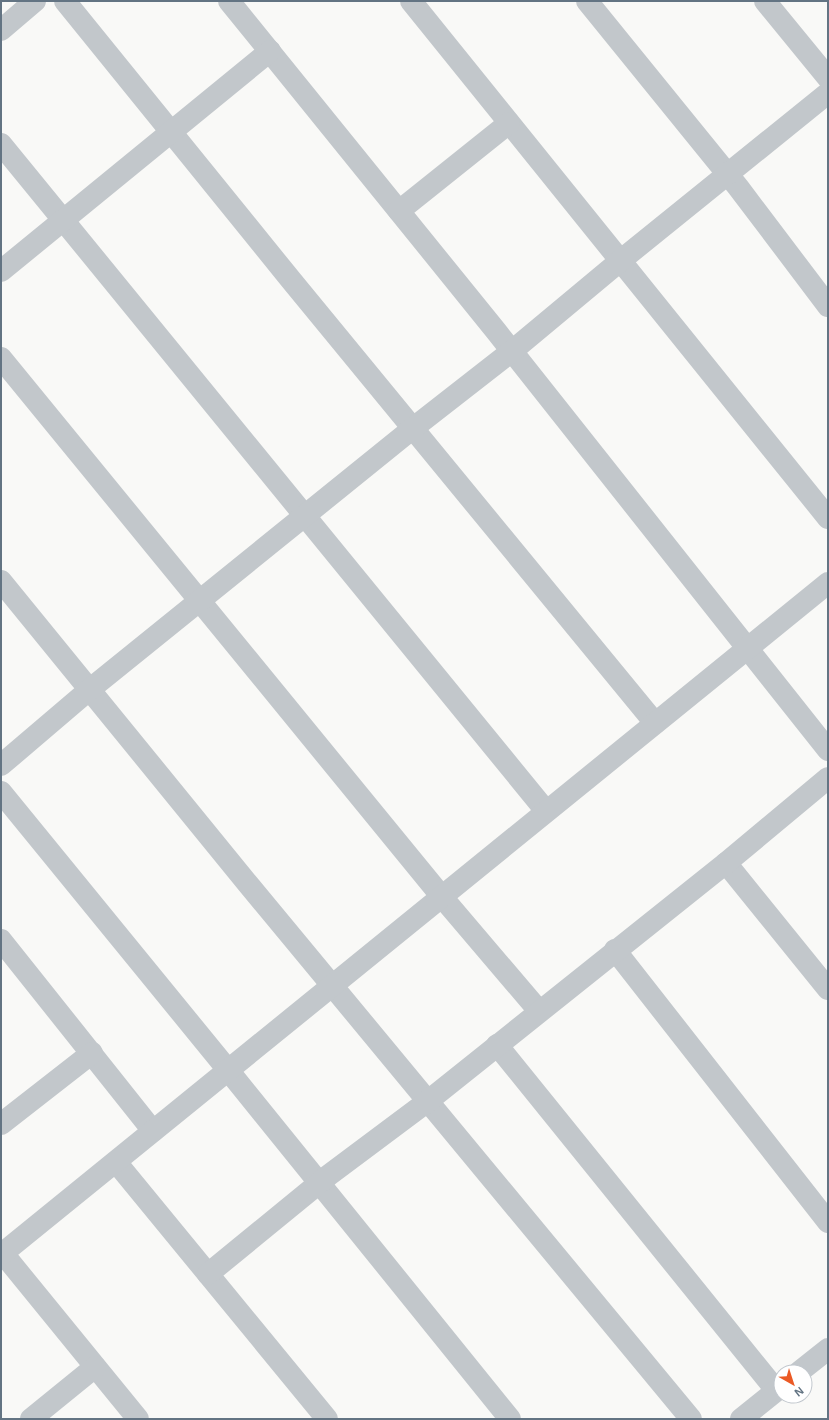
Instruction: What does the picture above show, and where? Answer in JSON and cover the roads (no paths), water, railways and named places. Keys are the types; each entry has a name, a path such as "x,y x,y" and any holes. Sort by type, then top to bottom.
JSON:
{"street":[{"path":"1,30 35,1"},
{"path":"65,1 412,428 655,723"},
{"path":"229,1 512,351 828,750"},
{"path":"411,1 828,518"},
{"path":"587,1 728,175 828,306"},
{"path":"765,1 828,78"},
{"path":"1,271 270,51"},
{"path":"1,765 89,690 412,428 512,351 828,93"},
{"path":"399,211 509,123"},
{"path":"1,144 546,811"},
{"path":"1,358 442,897 539,1011"},
{"path":"1,581 89,690 691,1419"},
{"path":"138,1419 2,1252 116,1162 828,583"},
{"path":"208,1274 319,1183 428,1101 615,950 726,863 828,778"},
{"path":"1,792 510,1419"},
{"path":"726,863 828,989"},
{"path":"1,940 153,1131"},
{"path":"615,950 828,1222"},
{"path":"497,1045 773,1382"},
{"path":"1,1124 92,1053"},
{"path":"116,1162 327,1419"},
{"path":"809,1364 828,1349"},
{"path":"31,1419 95,1367"},
{"path":"741,1419 773,1394"}]}
